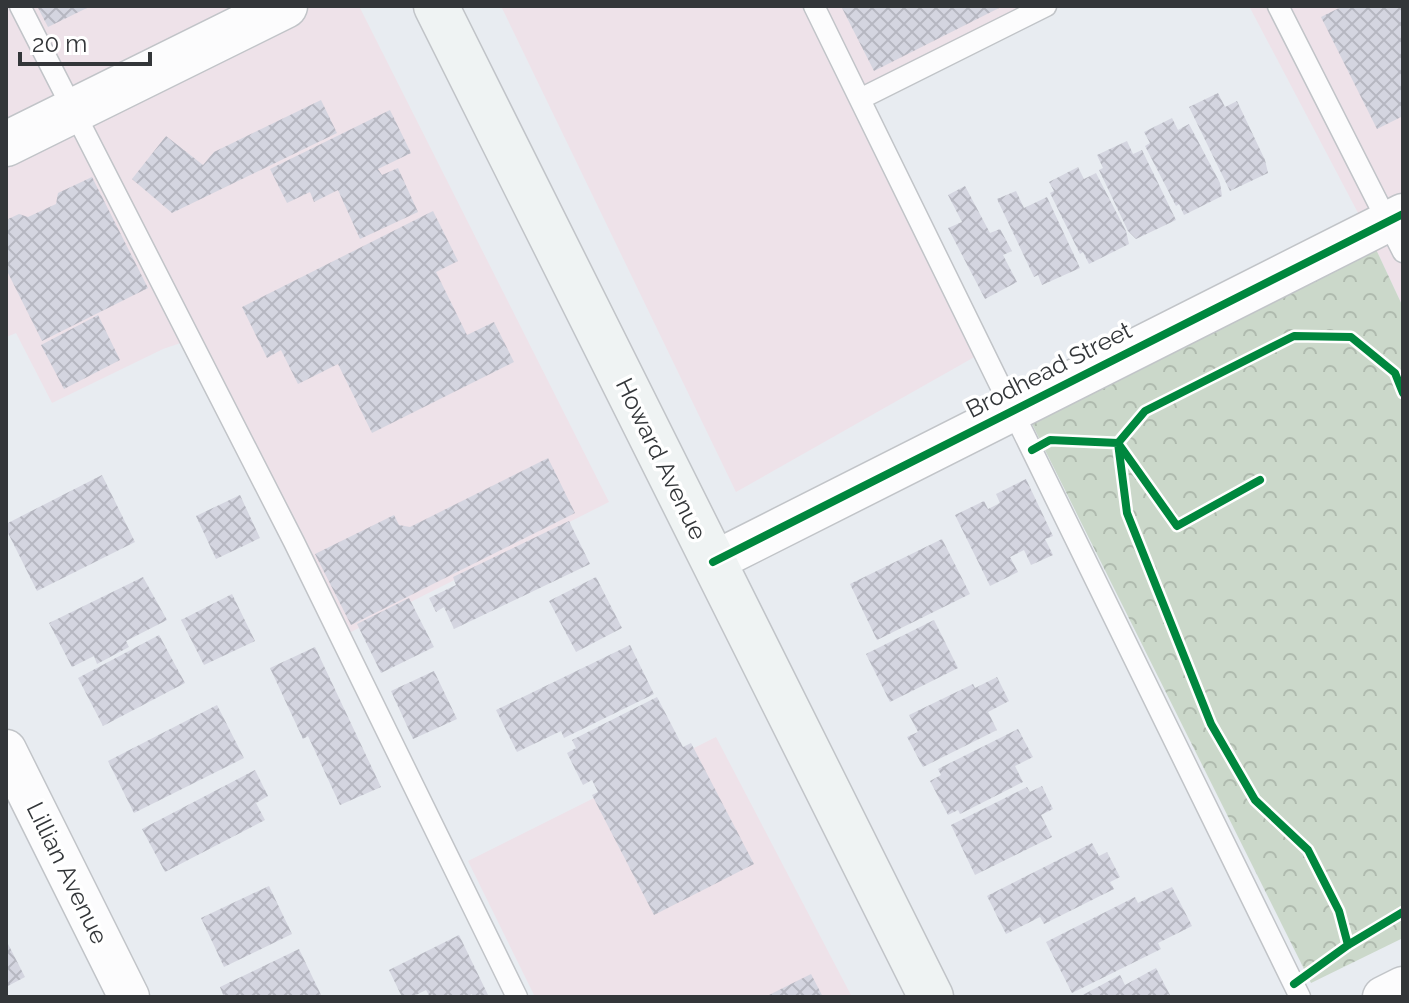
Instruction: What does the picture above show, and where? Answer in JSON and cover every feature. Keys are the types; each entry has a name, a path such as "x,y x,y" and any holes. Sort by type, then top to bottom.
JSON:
{"main road":[{"name":"Howard Avenue","path":"436,6 931,997"}],"street":[{"path":"6,144 285,6"},
{"name":"Brodhead Street","path":"713,562 1012,411 1398,229"},
{"name":"Lillian Avenue","path":"6,750 129,997"},
{"path":"1383,997 1403,987"}],"lane":[{"path":"20,6 294,542 517,997"},
{"path":"814,6 1300,997"},
{"path":"860,99 1046,6"},
{"path":"1278,6 1398,229"}],"shaded area":[{"path":"6,6 359,6 609,502 347,634 198,337 163,349 52,403 16,333 6,337"},
{"path":"501,6 1023,6 852,95 985,351 736,492"},
{"path":"1249,6 1403,6 1403,307 1367,230"},
{"path":"716,737 852,997 535,997 468,861"}],"green space":[{"path":"1367,230 1403,307 1403,938 1311,983 1024,408"}],"building":[{"path":"37,6 91,6 48,27"},
{"path":"841,6 1003,6 874,71"},
{"path":"1343,6 1403,6 1403,116 1377,129 1321,17"},
{"path":"1218,93 1225,107 1237,101 1268,173 1230,191 1189,107"},
{"path":"321,100 337,133 172,213 132,179 166,136 203,165 214,152"},
{"path":"390,110 411,153 378,169 382,175 398,168 418,212 360,239 338,190 314,202 310,192 287,203 270,169"},
{"path":"1172,118 1178,130 1189,124 1220,183 1222,196 1184,215 1179,204 1176,206 1145,146 1150,143 1144,132"},
{"path":"1127,141 1133,154 1142,150 1176,220 1136,239 1128,231 1099,170 1103,168 1097,155"},
{"path":"1078,167 1084,179 1096,173 1126,231 1129,244 1089,264 1083,252 1080,254 1050,193 1054,191 1049,182"},
{"path":"92,177 148,288 42,341 6,269 6,220 19,214 28,217 56,204 58,193"},
{"path":"965,186 990,233 1000,229 1012,251 1003,255 1017,282 985,299 948,228 962,222 948,195"},
{"path":"1016,191 1024,208 1047,197 1080,268 1042,285 1038,275 1034,277 997,199"},
{"path":"433,211 458,261 436,272 467,335 494,322 514,362 372,433 338,364 298,384 281,350 267,358 242,307"},
{"path":"98,315 120,360 64,389 41,345"},
{"path":"548,458 575,513 351,625 315,554 394,515 399,525 410,527"},
{"path":"102,475 135,542 37,591 6,524"},
{"path":"1026,479 1053,536 1045,539 1053,555 1031,565 1024,550 1010,557 1018,572 990,586 955,515 984,501 988,509 1000,503 996,494"},
{"path":"240,495 260,538 216,559 196,516"},
{"path":"569,521 590,564 454,629 444,607 436,612 429,598 456,585 453,577"},
{"path":"942,539 970,594 877,640 850,584"},
{"path":"143,577 167,620 126,641 129,647 97,664 94,656 72,667 49,623"},
{"path":"596,577 622,628 576,652 549,601"},
{"path":"232,594 255,641 204,665 181,620"},
{"path":"409,598 434,647 381,673 357,624"},
{"path":"934,620 958,668 890,702 866,654"},
{"path":"159,635 185,683 103,726 78,678"},
{"path":"630,645 654,694 564,738 561,731 517,752 496,710"},
{"path":"315,647 381,787 340,805 308,736 303,739 270,668"},
{"path":"434,671 457,719 413,739 391,691"},
{"path":"997,677 1009,701 988,712 997,730 923,767 907,737 918,732 909,715 973,684 975,688"},
{"path":"657,697 683,747 691,743 754,864 654,915 592,795 598,792 592,780 583,785 567,753 576,748 572,740"},
{"path":"217,705 244,758 134,813 108,761"},
{"path":"1018,729 1033,757 1015,766 1023,782 960,814 958,810 948,815 930,781 941,775 938,769"},
{"path":"255,770 268,796 256,803 265,820 165,872 142,829"},
{"path":"1042,786 1053,809 1041,815 1052,837 975,875 951,825 1027,787 1030,792"},
{"path":"1092,843 1099,856 1107,852 1120,877 1110,882 1114,889 1044,924 1040,917 1006,934 987,896"},
{"path":"269,886 292,934 224,967 201,918"},
{"path":"1172,887 1192,926 1158,943 1161,949 1072,993 1046,942 1135,897 1138,903"},
{"path":"459,935 489,997 473,997 472,994 465,997 430,997 426,990 412,997 402,997 389,970"},
{"path":"6,940 25,977 6,987"},
{"path":"299,949 322,997 224,997 220,987"},
{"path":"1156,968 1171,997 1079,997 1120,975 1125,985"},
{"path":"811,974 823,997 765,997"}],"cycle path":[{"path":"713,562 1403,214"},
{"path":"1348,945 1339,911 1308,850 1255,800 1211,724 1127,513 1118,443 1145,411 1294,336 1351,337 1395,373 1403,393"},
{"path":"1032,450 1050,440 1118,443 1177,526 1260,480"},
{"path":"1294,984 1348,945 1403,912"}]}
